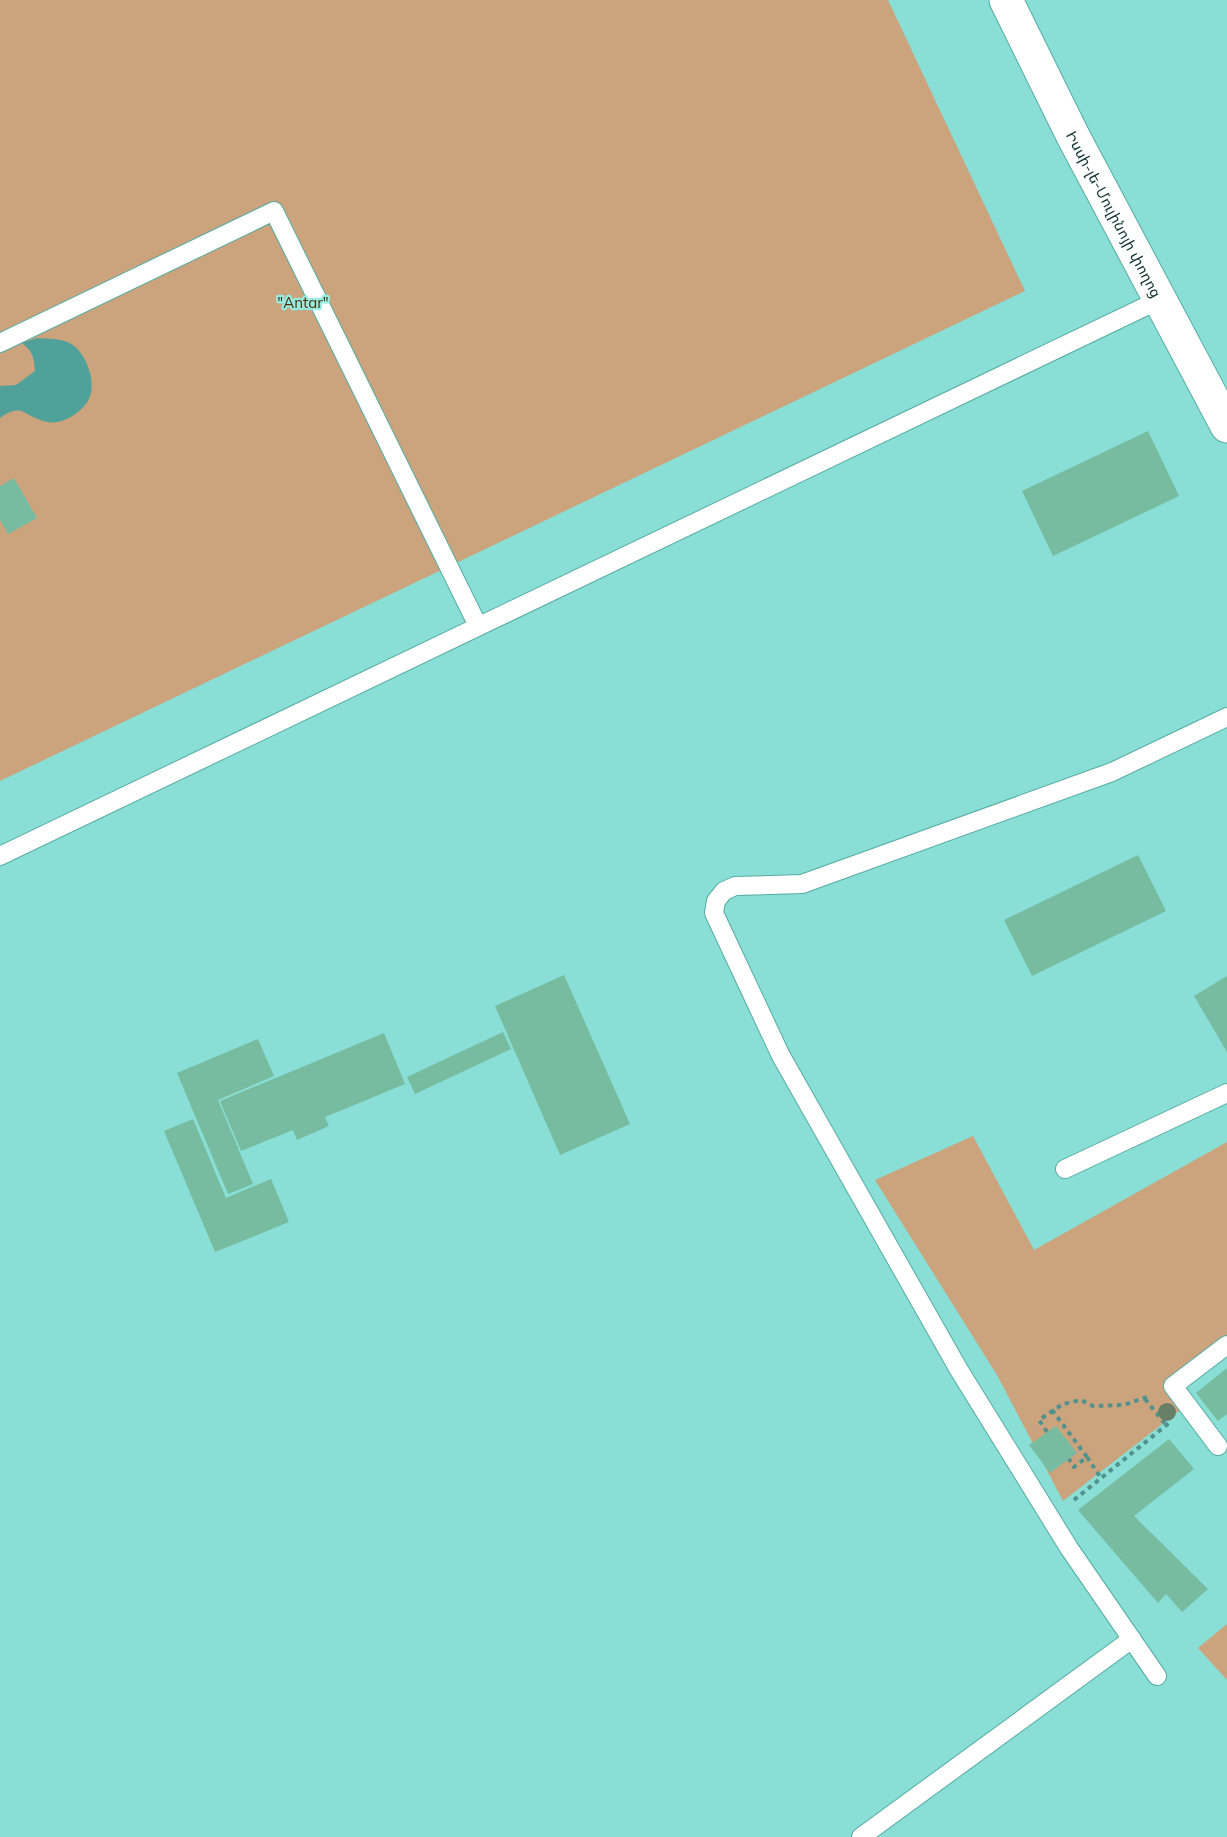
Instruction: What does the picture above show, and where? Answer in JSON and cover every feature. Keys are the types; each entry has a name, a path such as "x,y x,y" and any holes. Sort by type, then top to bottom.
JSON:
{"street":[{"name":"Իսսի-լե-Մուլինոյի փողոց","path":"1006,0 1073,136 1227,426"}],"lane":[{"path":"0,343 274,211 478,627"},
{"path":"0,856 1159,300"},
{"path":"1157,1676 1069,1548 959,1370 781,1056 714,913 716,901 724,891 735,886 802,884 1112,772 1227,717"},
{"path":"1065,1169 1227,1093"},
{"path":"1218,1446 1173,1386 1227,1345"},
{"path":"861,1837 1132,1639"}],"path":[{"path":"1047,1432 1039,1420 1063,1404 1081,1400 1093,1406 1124,1405 1173,1386"},
{"path":"1144,1399 1166,1425"},
{"path":"1074,1500 1189,1407"},
{"path":"1052,1410 1101,1478"},
{"path":"1069,1459 1074,1467 1087,1457"}],"green space":[{"name":"\"Antar\"","path":"0,0 888,0 1025,291 0,781"},
{"path":"973,1136 1034,1250 1227,1142 1227,1337 1167,1385 1183,1408 1063,1501 997,1375 875,1180"},
{"path":"1227,1624 1227,1680 1198,1648"}],"water":[{"path":"37,338 65,341 78,350 90,373 92,390 90,397 76,414 58,422 45,422 18,411 10,412 0,418 0,386 16,385 35,371 32,355 22,343"}],"building":[{"path":"1148,431 1179,496 1053,556 1022,491"},
{"path":"14,478 37,518 8,534 0,520 0,486"},
{"path":"1138,855 1166,911 1032,976 1004,920"},
{"path":"564,975 630,1124 560,1155 495,1006"},
{"path":"1227,976 1227,1052 1194,996"},
{"path":"503,1032 511,1049 415,1094 407,1077"},
{"path":"384,1033 405,1084 325,1117 329,1126 297,1140 293,1130 241,1151 220,1101"},
{"path":"258,1039 274,1076 218,1100 253,1184 228,1194 177,1073"},
{"path":"193,1119 226,1198 271,1179 289,1222 215,1252 164,1131"},
{"path":"1227,1368 1227,1414 1218,1421 1196,1393"},
{"path":"1056,1426 1077,1453 1050,1473 1029,1445"},
{"path":"1169,1439 1194,1469 1134,1516 1208,1589 1182,1612 1166,1594 1158,1603 1078,1510"}]}
